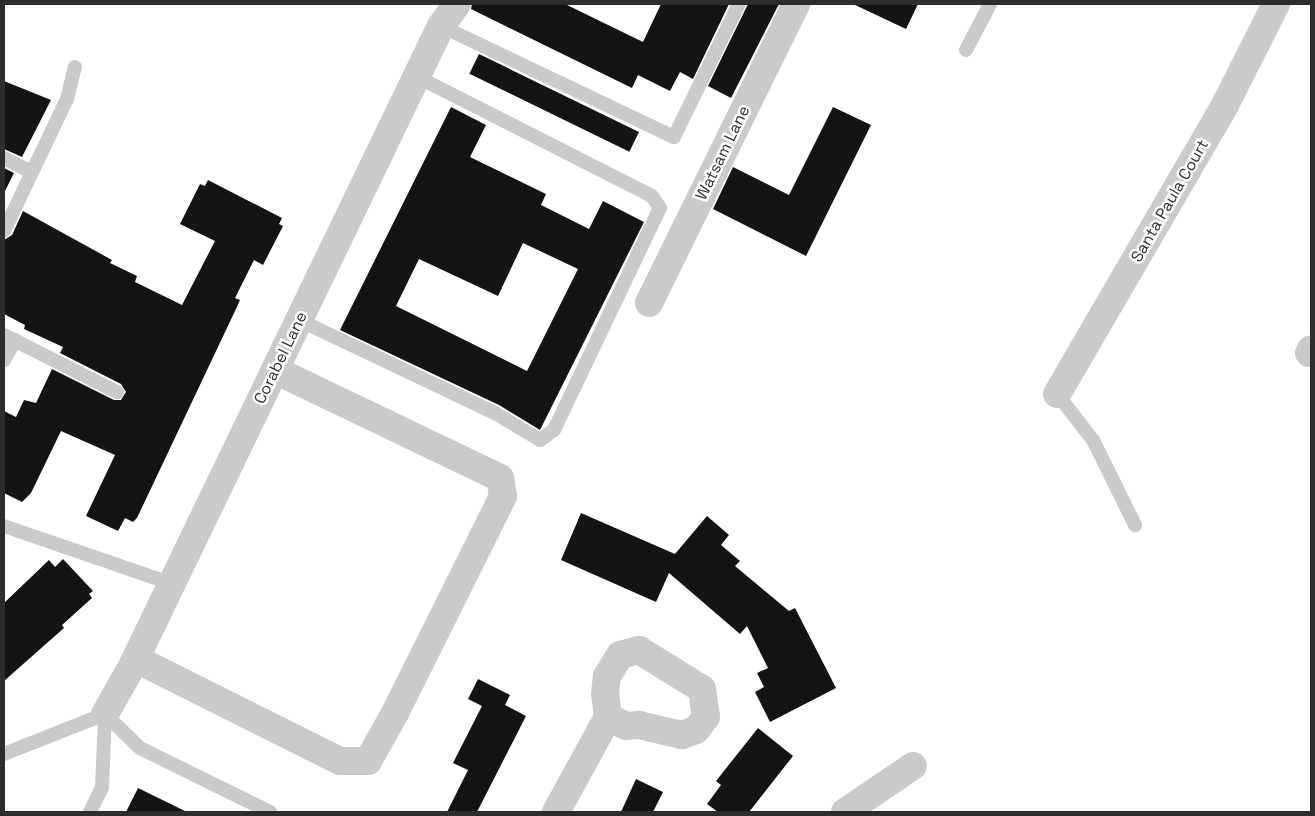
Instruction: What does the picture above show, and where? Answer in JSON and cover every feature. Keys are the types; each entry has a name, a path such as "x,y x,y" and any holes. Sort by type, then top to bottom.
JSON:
{"street":[{"name":"Corabel Lane","path":"105,714 136,659 442,26 457,4"},
{"name":"Watsam Lane","path":"649,303 796,4"},
{"name":"Santa Paula Court","path":"1057,394 1225,105 1276,4"},
{"path":"136,659 340,761 368,761 395,713 503,496 500,478 275,370"},
{"path":"556,812 608,717"},
{"path":"845,812 913,766"}],"lane":[{"path":"442,26 674,137 739,4"},
{"path":"966,50 990,4"},
{"path":"4,231 30,171 67,99 75,67"},
{"path":"300,320 494,413 540,440 554,430 660,208 652,196 417,77"},
{"path":"4,158 30,171"},
{"path":"4,360 10,337 117,392"},
{"path":"1057,394 1093,440 1135,525"},
{"path":"4,526 172,584"},
{"path":"4,754 105,714"},
{"path":"90,812 102,787 105,714"},
{"path":"105,714 140,748 270,812"}],"building":[{"path":"472,4 565,4 643,42 661,4 729,4 693,79 680,72 670,91 638,75 632,88 471,9"},
{"path":"748,4 779,4 731,98 708,86"},
{"path":"853,4 918,4 906,29"},
{"path":"479,54 639,132 629,152 469,74"},
{"path":"4,81 51,100 22,157 4,149"},
{"path":"451,107 486,125 470,157 546,194 541,205 589,229 603,201 644,222 540,430 499,405 340,330","holes":["523,243 578,269 527,371 396,306 419,259 498,296"]},
{"path":"833,107 871,125 806,256 713,209 733,167 789,195"},
{"path":"4,168 14,173 4,193"},
{"path":"208,180 282,218 279,224 283,226 263,265 254,260 235,298 240,300 137,518 133,522 125,518 118,531 86,516 115,455 61,431 31,493 22,502 4,493 4,411 16,417 24,400 36,403 52,369 114,400 121,400 126,392 121,384 60,353 63,347 24,329 25,325 4,314 4,240 12,235 23,211 112,260 110,263 137,276 135,282 182,305 215,241 180,224 200,184 205,186"},
{"path":"581,513 675,554 707,516 729,535 721,545 740,561 735,566 789,611 795,608 836,688 770,722 755,692 764,687 757,673 768,668 747,626 740,634 669,573 656,602 561,560"},
{"path":"63,559 93,591 89,594 92,598 62,625 64,628 4,681 4,603 49,560 55,567"},
{"path":"478,679 510,695 505,705 526,716 477,812 447,812 468,770 453,763 482,706 468,699"},
{"path":"758,728 793,756 749,812 718,812 707,804 721,785 716,781"},
{"path":"636,779 663,792 653,812 621,812"},
{"path":"138,788 187,812 126,812"}]}
